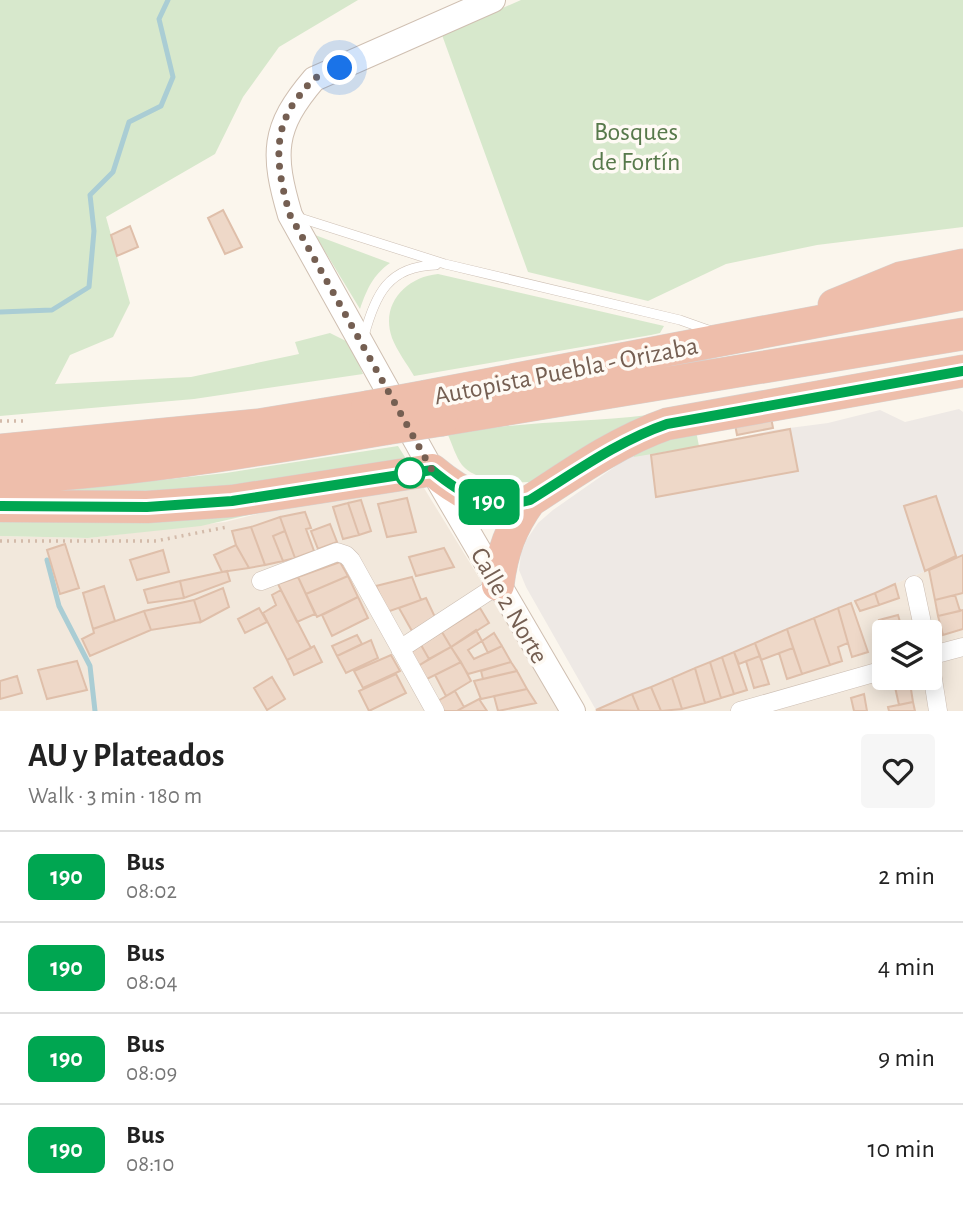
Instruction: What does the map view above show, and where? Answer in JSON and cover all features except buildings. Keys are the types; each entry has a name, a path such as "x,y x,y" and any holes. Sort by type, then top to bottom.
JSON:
{"highway":[{"path":"789,328 838,303 900,278 963,265"},
{"name":"Autopista Puebla - Orizaba","path":"435,408 733,338 963,294"},
{"name":"Autopista Puebla - Orizaba","path":"0,478 147,465 266,449 376,418 435,408 963,334"},
{"path":"0,506 147,507 232,501 432,470 471,497 515,505 530,500 625,442 667,424 963,371"},
{"name":"Autopista Puebla - Orizaba","path":"0,450 258,425 376,418"},
{"path":"498,585 502,555 511,532 530,500"}],"street":[{"name":"Calle 2 Norte","path":"492,0 314,79 296,100 284,121 278,153 280,181 290,215 432,470 573,711"},
{"path":"261,581 337,552 346,555 435,711"},
{"path":"400,649 498,585"},
{"path":"914,585 922,620"},
{"path":"942,653 963,647"},
{"path":"740,711 872,673"},
{"path":"935,690 939,711"}],"lane":[{"path":"290,215 445,264 680,320 733,338"},
{"path":"362,344 376,295 386,284 410,269 422,265 445,264"}],"shaded area":[{"path":"959,409 963,412 963,555 596,710 519,570 527,539 538,523 553,510 633,454 699,446 774,430 828,423 880,410 905,422"},
{"path":"408,462 561,711 0,711 0,536 88,538 225,522 321,498"},
{"path":"963,555 963,711 594,711 632,694"}],"green space":[{"path":"0,0 358,0 279,47 243,97 215,154 106,217 130,303 113,337 70,355 55,384 191,377 299,354 295,342 330,333 350,343 363,374 194,399 0,416"},
{"name":"Bosques de Fortín","path":"521,0 963,0 963,227 817,245 726,264 648,301 528,272 442,35"},
{"path":"315,235 390,263 371,283 360,309"},
{"path":"438,274 664,326 660,333 651,335 414,376 392,338 390,314 398,294 406,287 416,280"},
{"path":"648,415 538,481 529,482 498,481 477,476 462,465 448,435 498,427"},
{"path":"695,426 699,446 634,457 633,454"},
{"path":"398,446 408,462 237,493 11,492 226,473"},
{"path":"321,498 201,526 88,538 0,536 0,522 92,522"}],"waterway":[{"path":"0,312 52,310 89,287 94,231 90,195 113,172 129,122 161,106 173,77 159,19 168,0"},
{"path":"47,560 59,606 90,666 95,711"}],"bus line":[{"name":"190","path":"0,506 147,507 232,501 432,470 471,497 515,505 530,500 646,431 667,424 699,416 963,371"}],"route":[{"path":"340,68 314,79 296,100 284,121 278,153 280,181 290,215 432,470 410,473"}]}
